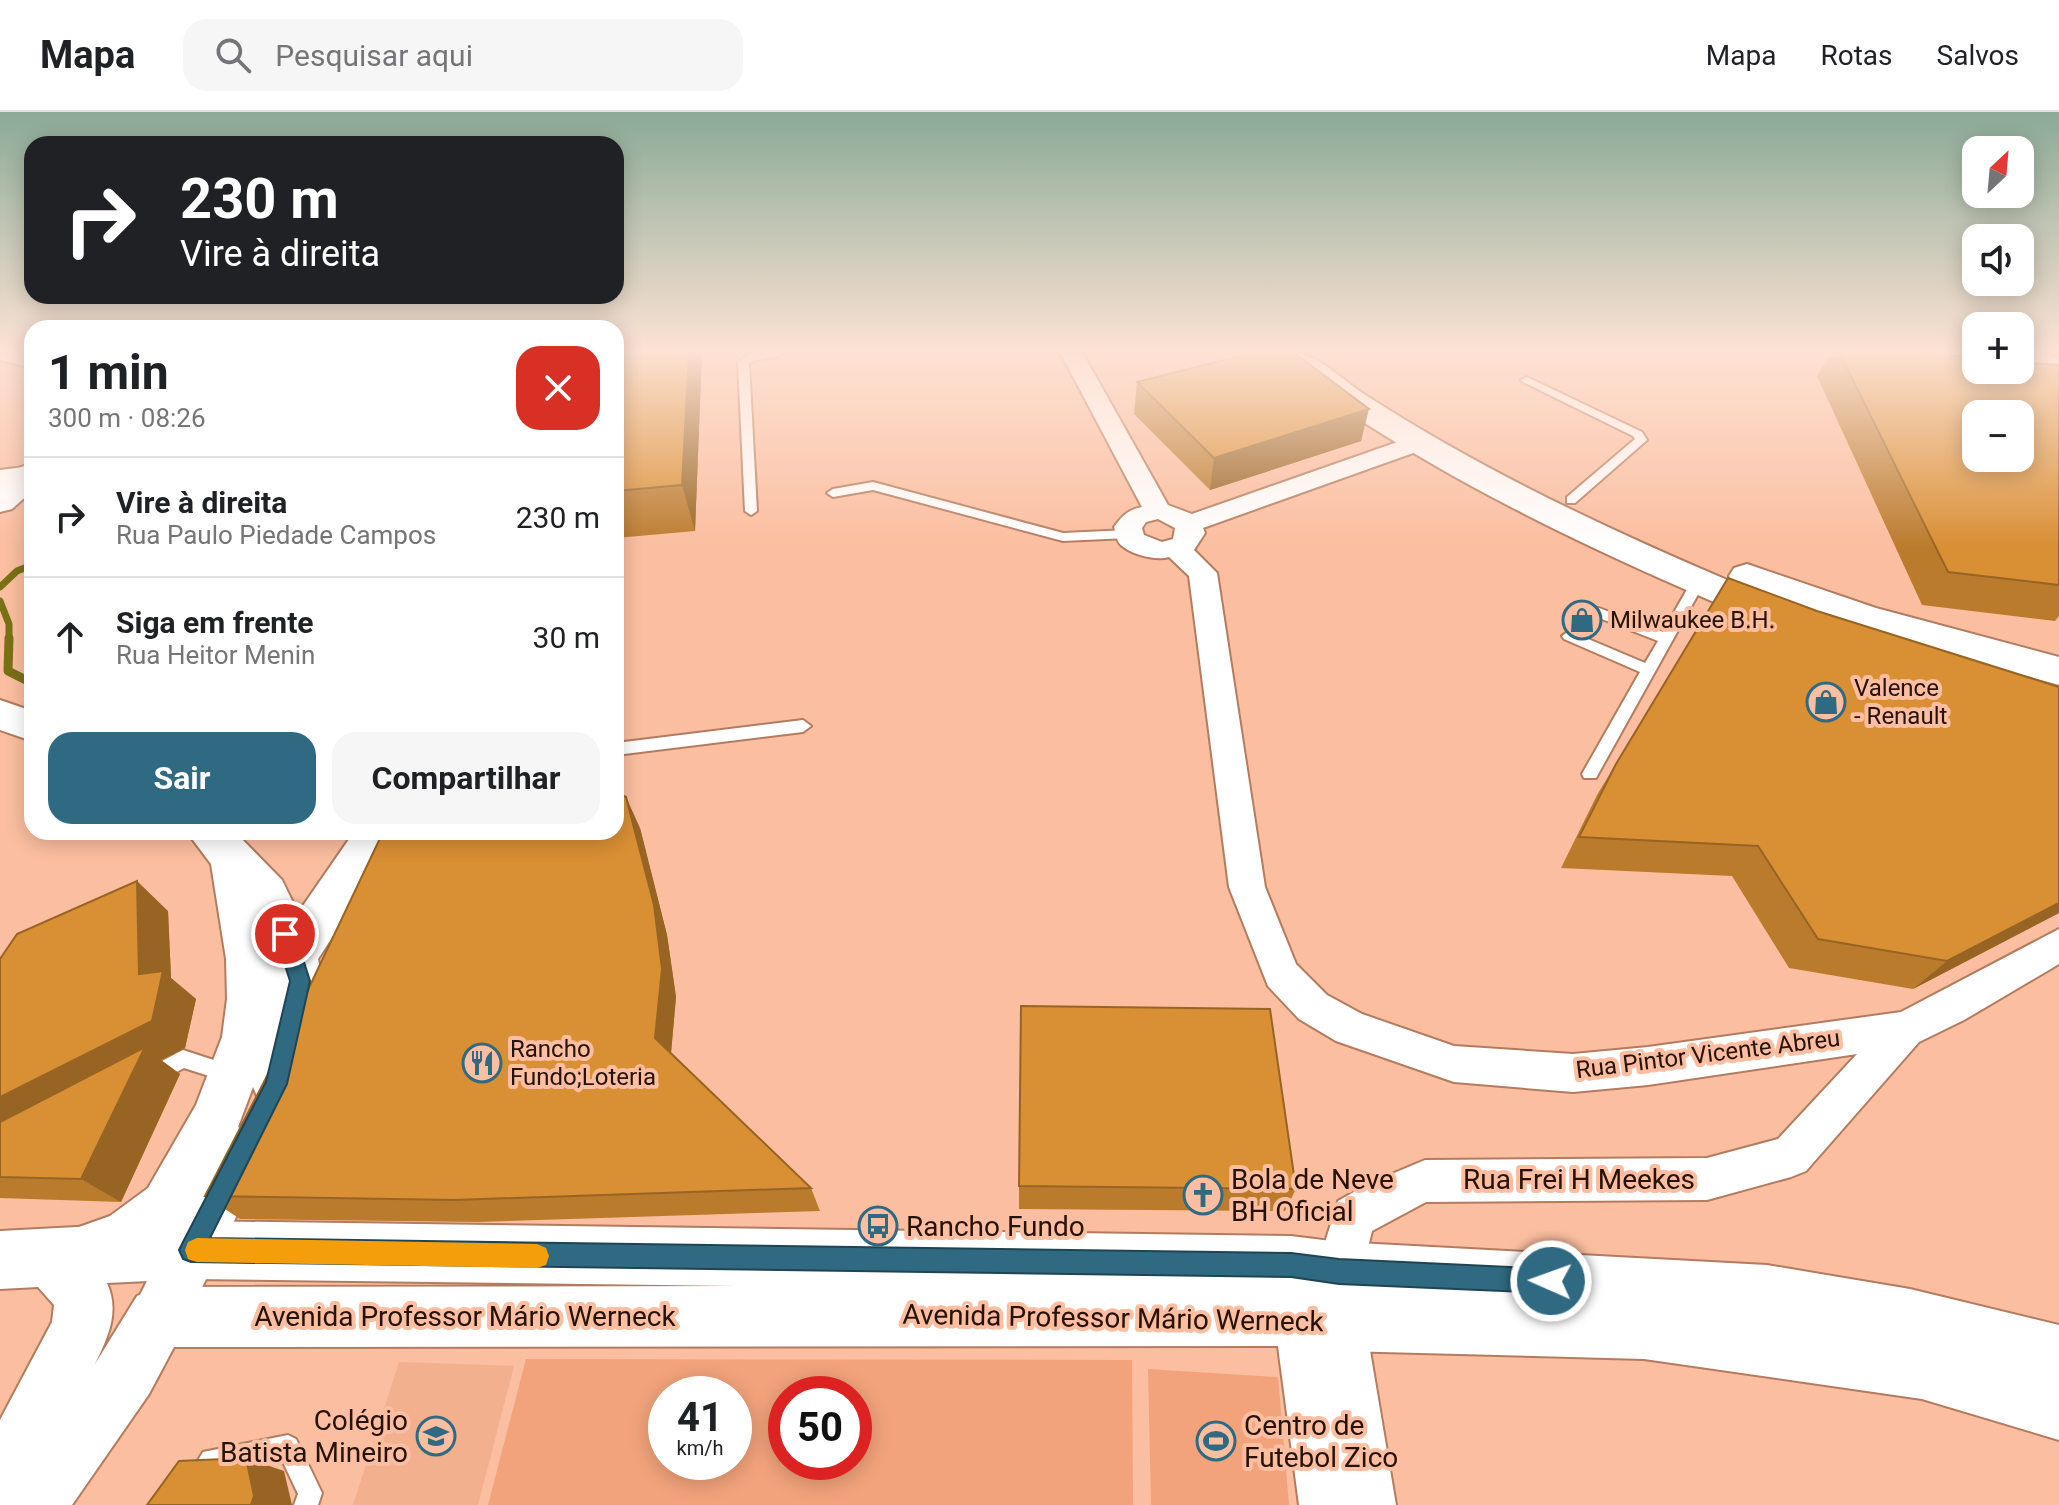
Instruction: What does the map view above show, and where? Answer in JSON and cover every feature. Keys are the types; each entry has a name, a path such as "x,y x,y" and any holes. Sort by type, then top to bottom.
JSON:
{"main road":[{"path":"1375,417 1418,443 1587,531 1774,613 1930,667 2059,701"},
{"path":"1424,417 1571,500 1697,557 1864,618 2059,671"},
{"path":"1418,443 1494,457"},
{"path":"2004,657 2059,701"},
{"name":"Avenida Professor Mário Werneck","path":"24,1259 191,1250 1317,1293 1644,1329 1922,1368 2059,1409"},
{"path":"0,1487 80,1330 86,1305 81,1285 24,1259"},
{"name":"Avenida Professor Mário Werneck","path":"158,1317 1317,1293 1767,1295 1910,1319 2059,1356"},
{"path":"33,1505 127,1372 158,1317"}],"street":[{"path":"1104,417 1158,511"},
{"path":"1182,536 1181,517 1158,511 1137,516 1128,527 1128,534 1138,545 1148,549 1182,536 1418,443"},
{"path":"0,478 24,475"},
{"path":"0,502 24,481"},
{"name":"Rua Pintor Vicente Abreu","path":"1182,536 1203,573 1247,887 1281,974 1313,1007 1350,1028 1454,1064 1573,1073 1648,1066 1905,1029 1950,1008 2059,945"},
{"path":"266,893 305,892 321,885 377,840"},
{"path":"294,955 378,840"},
{"path":"158,1317 191,1250 252,1065 378,840"},
{"path":"220,844 249,959 252,1065"},
{"path":"24,1259 122,1241 167,1207 217,1117 252,1065 300,981 294,955 266,893 220,844"},
{"name":"Rua Frei H Meekes","path":"1317,1293 1354,1217 1383,1199 1425,1181 1482,1178 1707,1179 1791,1156 1905,1029"},
{"path":"1317,1293 1324,1505"},
{"path":"1317,1293 1371,1505"}],"lane":[{"path":"746,417 751,511"},
{"path":"1571,500 1641,440 1638,434 1603,417"},
{"path":"833,493 873,486 1063,537 1128,534"},
{"path":"1590,774 1699,580"},
{"path":"1594,611 1666,639"},
{"path":"1569,636 1648,670"},
{"path":"624,748 803,726"},
{"path":"141,1082 183,1059 252,1065"},
{"path":"183,1505 211,1460 288,1447 310,1493 306,1505"}],"shaded area":[{"path":"526,1359 1132,1360 1133,1505 488,1505"},
{"name":"Colégio Batista Mineiro","path":"399,1362 514,1366 478,1505 353,1505"},
{"name":"Centro de Futebol Zico","path":"1148,1369 1278,1377 1289,1505 1151,1505"}],"building":[{"path":"624,417 686,417 682,485 624,490"},
{"path":"1172,417 1344,417 1214,458"},
{"path":"1871,417 1962,417 1962,472 2034,472 2034,417 2059,417 2059,585 1948,572"},
{"path":"1728,578 1817,611 2059,687 2059,903 1947,961 1818,939 1758,846 1579,837 1616,764"},
{"path":"624,796 654,905 662,969 655,1038 811,1188 454,1200 205,1196 267,1076 379,840 624,840"},
{"path":"137,881 139,974 163,971 152,1021 0,1097 0,959 17,934"},
{"path":"1021,1006 1270,1009 1296,1189 1019,1186"},
{"path":"145,1047 81,1179 0,1177 0,1122"},
{"path":"246,1458 254,1496 251,1505 147,1505 179,1461"}],"waterway":[{"path":"0,587 24,568"},
{"path":"0,601 9,624 9,638"},
{"path":"9,638 8,671 24,679"}],"slow traffic":[{"path":"197,1250 537,1256"}],"place":[{"name":"Milwaukee B.H.","path":"1582,620"},
{"name":"Valence - Renault","path":"1826,702"},
{"name":"Rancho Fundo;Loteria","path":"482,1063"},
{"name":"Bola de Neve BH Oficial","path":"1203,1195"},
{"name":"Rancho Fundo","path":"878,1226"},
{"name":"Colégio Batista Mineiro","path":"436,1436"},
{"name":"Centro de Futebol Zico","path":"1216,1441"}],"route":[{"path":"285,934 300,981 277,1084 191,1250 291,1254 1291,1265 1339,1271 1551,1281"}]}
